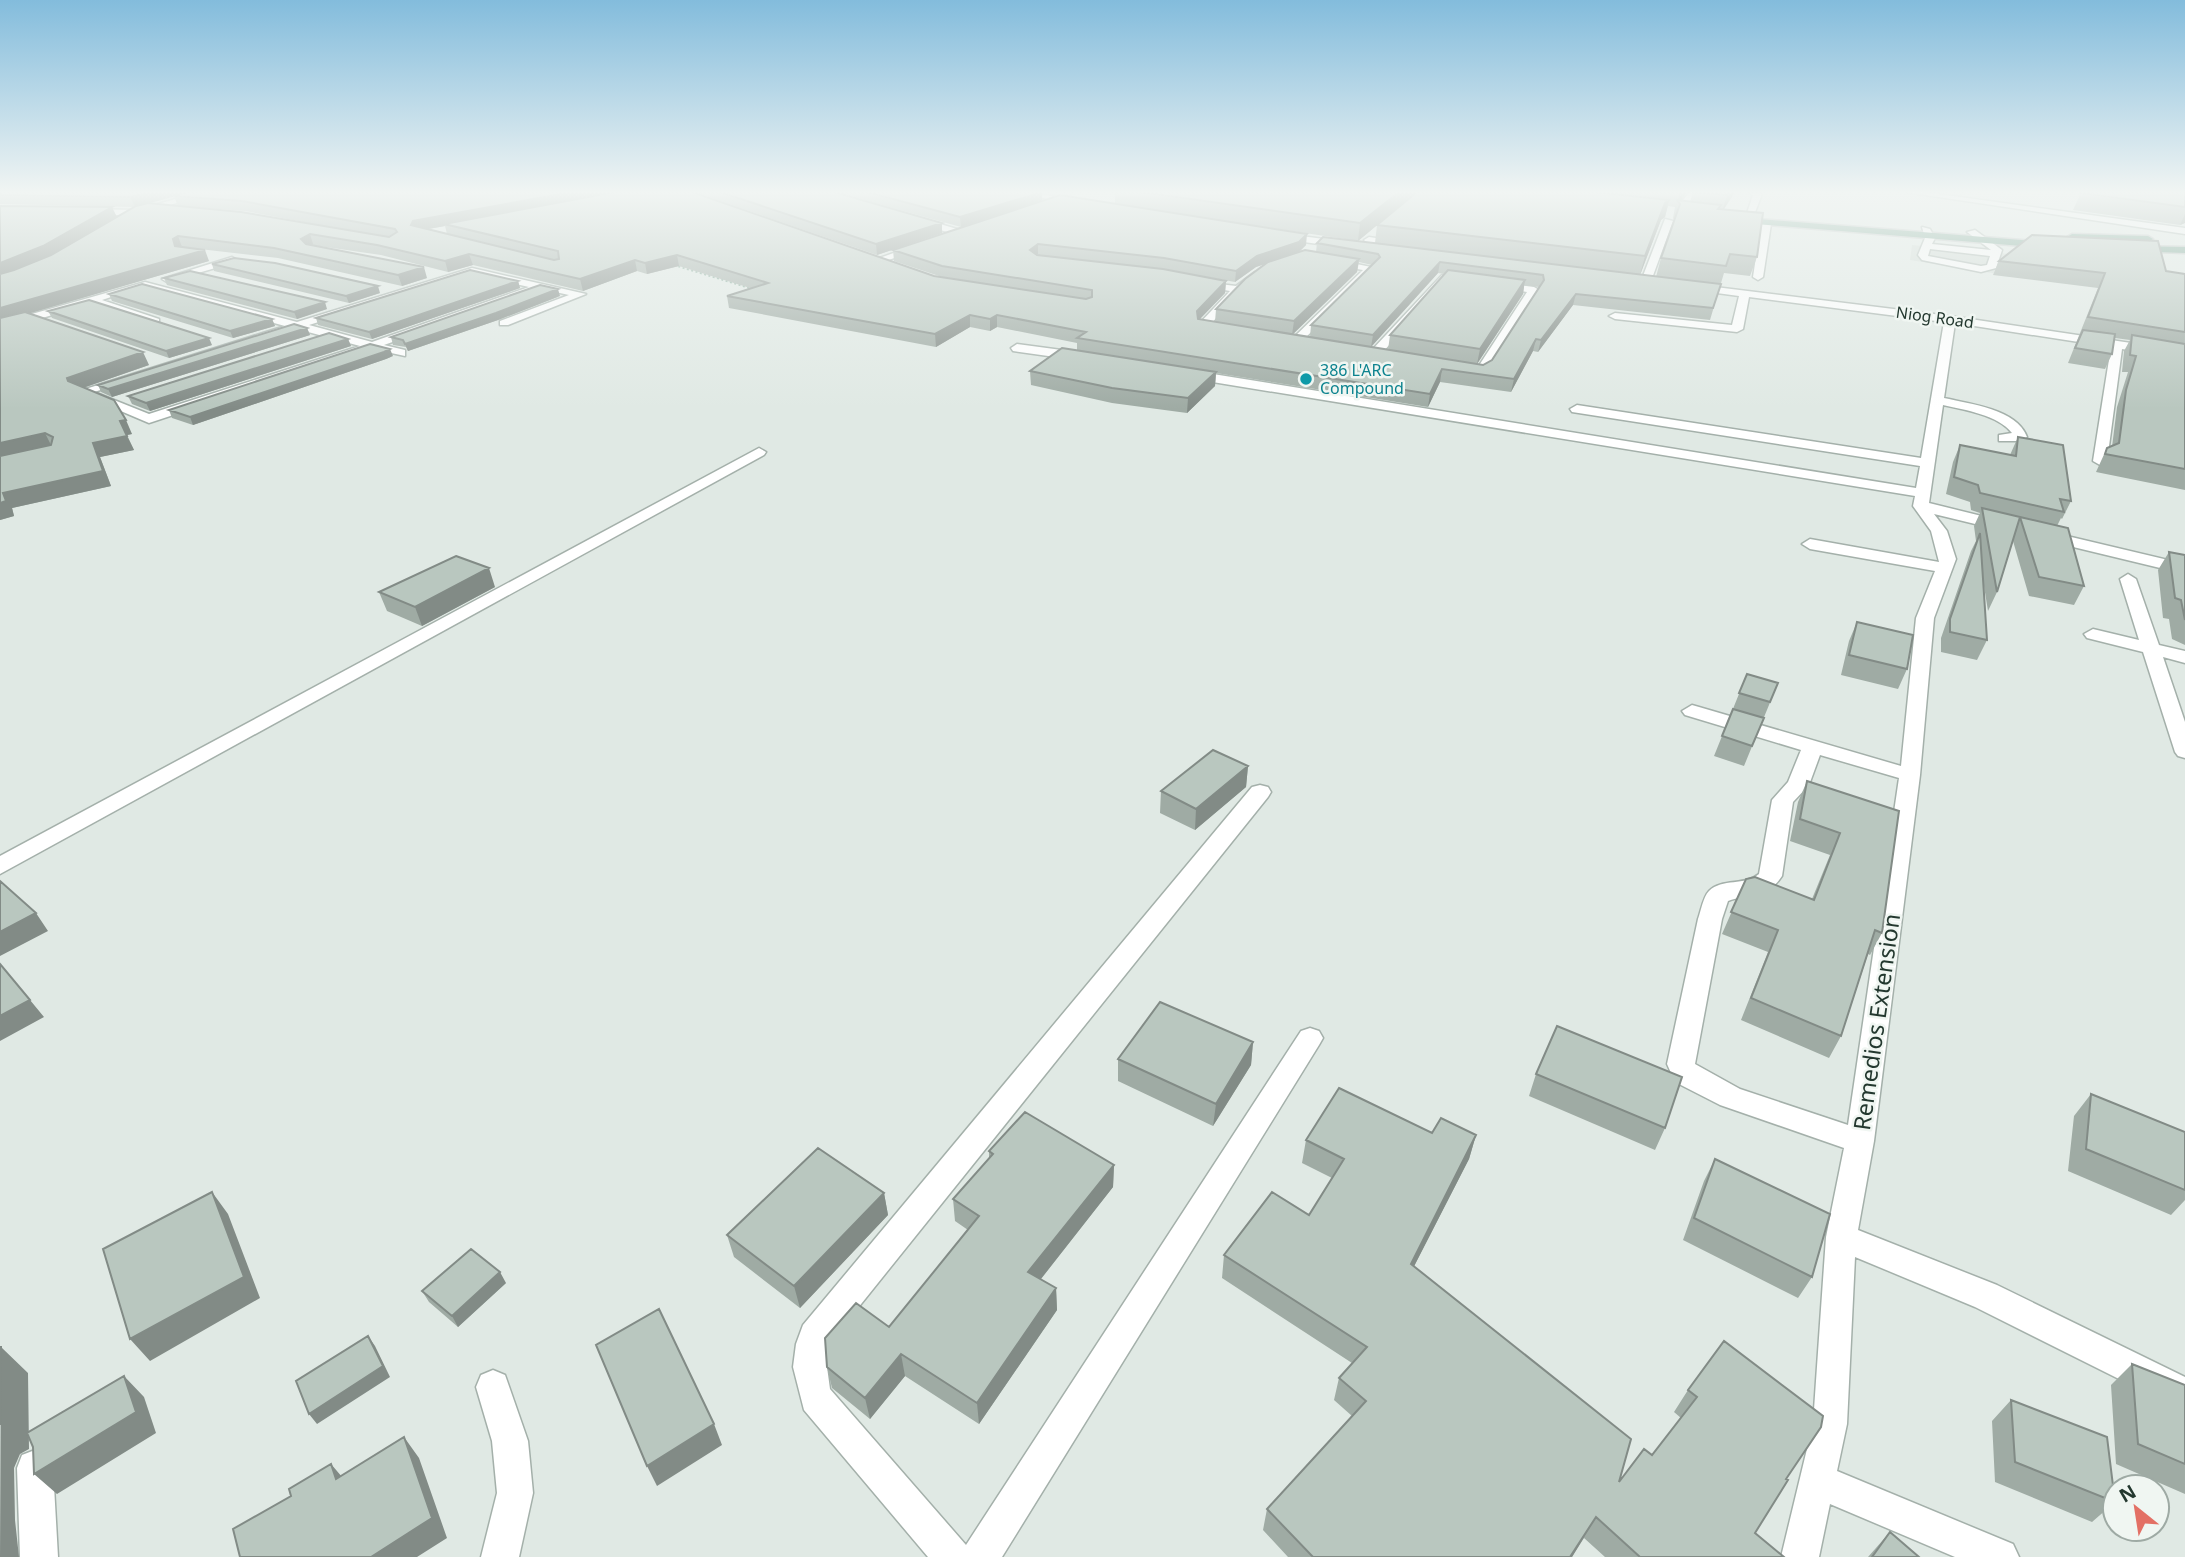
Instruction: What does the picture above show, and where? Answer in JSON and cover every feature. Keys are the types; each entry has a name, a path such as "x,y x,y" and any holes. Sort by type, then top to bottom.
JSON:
{"street":[{"path":"0,327 220,265"},
{"path":"1295,342 1371,268 1361,265"},
{"path":"1648,265 1641,281 1655,288"},
{"path":"1758,276 1760,265"},
{"path":"1959,265 1981,269 1991,268 1992,265"},
{"path":"1229,332 1202,327 1238,289 1262,271 1275,267"},
{"path":"421,271 448,278"},
{"path":"504,323 581,294 472,271 82,391 149,419 541,286"},
{"path":"191,272 217,278"},
{"path":"1362,352 1481,372 1534,290 1494,280 1442,278 1376,354"},
{"path":"1188,281 1238,289"},
{"path":"145,285 401,353"},
{"path":"377,286 402,292"},
{"name":"Niog Road","path":"1680,291 1950,319 2185,355"},
{"path":"1615,316 1732,330 1740,328 1744,298"},
{"path":"90,300 166,324"},
{"path":"321,302 347,309"},
{"path":"35,319 48,323"},
{"path":"1921,500 1950,319"},
{"path":"307,343 333,334"},
{"path":"217,340 230,344"},
{"path":"1282,340 1309,344"},
{"path":"2100,461 2117,343"},
{"path":"1017,348 1102,360"},
{"path":"153,360 166,364"},
{"path":"1168,371 1921,500 2020,530 2185,569"},
{"path":"112,404 138,396"},
{"path":"1937,400 2001,419 2017,426 2021,432 2020,437 2004,438"},
{"path":"1577,409 1927,463"},
{"path":"0,866 759,452"},
{"name":"Remedios Extension","path":"1800,1557 1830,1424 1841,1237 1860,1141 1910,775 1925,618 1948,559 1939,531 1921,500"},
{"path":"1811,544 1944,568"},
{"path":"2127,579 2185,752"},
{"path":"2093,634 2185,657"},
{"path":"1692,711 1910,775"},
{"path":"1813,746 1798,785 1783,800 1770,876 1765,884 1758,888 1740,888 1718,896 1710,919 1681,1064 1685,1074 1720,1093 1860,1141"},
{"path":"952,1557 816,1398 809,1375 808,1356 815,1336 1260,792"},
{"path":"980,1557 1310,1038"},
{"path":"1841,1237 1986,1296 2185,1395"},
{"path":"493,1387 510,1441 514,1493 500,1557"},
{"path":"35,1468 39,1557"},
{"path":"1818,1481 2000,1557"}],"path":[{"path":"673,265 764,293"}],"shaded area":[{"path":"1939,265 2010,265 2011,276"}],"building":[{"path":"27,265 153,265 0,308 0,274"},
{"path":"215,265 282,265 378,286 346,296"},
{"path":"351,265 424,267 398,275"},
{"path":"516,265 622,265 580,279"},
{"path":"708,265 901,265 934,276 1086,299 1092,297 1092,290 938,265 1124,265 1163,269 1226,281 1197,311 1198,319 1483,365 1492,360 1544,280 1543,275 1461,265 1557,265 1721,284 1713,308 1576,294 1541,340 1536,339 1514,379 1442,369 1430,394 1077,338 1086,332 997,315 990,319 970,315 935,334 727,296 768,283"},
{"path":"1201,265 1245,265 1236,271"},
{"path":"1264,265 1353,265 1294,321 1216,309 1245,279"},
{"path":"1372,265 1438,265 1373,335 1311,325"},
{"path":"2031,265 2164,265 2166,271 2185,274 2185,332 2088,317 2105,273"},
{"path":"470,270 518,281 369,332 316,318"},
{"path":"1448,270 1525,280 1480,349 1390,335"},
{"path":"190,271 325,302 294,312 164,278"},
{"path":"142,284 272,319 230,331 109,294"},
{"path":"540,285 558,289 405,344 403,340 391,337"},
{"path":"89,300 209,338 166,351 48,311"},
{"path":"25,312 143,352 67,378 68,381 114,400 126,420 120,421 127,436 93,443 103,471 3,493 6,501 0,503 0,456 51,445 53,437 45,433 0,443 0,318"},
{"path":"294,324 307,328 108,389 98,385"},
{"path":"2083,330 2115,334 2112,354 2075,348"},
{"path":"329,333 348,339 146,403 128,396"},
{"path":"2132,335 2185,344 2185,469 2105,454 2107,448 2119,443 2126,390 2136,356 2130,355"},
{"path":"370,344 390,349 190,417 169,410"},
{"path":"1062,348 1216,372 1188,398 1112,388 1030,371"},
{"path":"2018,437 2063,445 2071,501 2060,499 2064,512 1980,493 1978,485 1954,477 1960,445 2016,456"},
{"path":"1982,508 2020,517 1997,592"},
{"path":"2020,517 2068,528 2084,586 2039,577"},
{"path":"1980,533 1987,640 1950,632 1950,619"},
{"path":"2169,552 2185,555 2185,620 2181,600 2175,598"},
{"path":"456,556 489,568 415,607 379,592"},
{"path":"1857,622 1913,635 1907,669 1849,655"},
{"path":"1747,674 1778,683 1770,702 1739,693"},
{"path":"1733,709 1764,718 1752,746 1722,736"},
{"path":"1213,750 1248,766 1196,809 1161,791"},
{"path":"1807,781 1899,811 1882,933 1875,930 1841,1036 1751,998 1778,930 1731,912 1746,879 1755,877 1814,900 1840,833 1800,819"},
{"path":"0,881 36,913 0,932"},
{"path":"0,964 30,1000 0,1016"},
{"path":"1160,1002 1253,1042 1216,1104 1118,1059"},
{"path":"1557,1026 1682,1077 1665,1128 1536,1074"},
{"path":"1339,1088 1432,1133 1441,1118 1476,1135 1411,1264 1631,1439 1619,1482 1644,1449 1652,1455 1697,1397 1688,1390 1724,1341 1823,1416 1821,1427 1786,1479 1788,1480 1755,1533 1784,1557 1640,1557 1596,1517 1570,1557 1313,1557 1267,1509 1366,1401 1339,1378 1367,1347 1224,1255 1272,1192 1309,1215 1344,1159 1306,1140"},
{"path":"2091,1094 2185,1132 2185,1190 2086,1149"},
{"path":"1025,1112 1114,1165 1028,1272 1056,1288 977,1403 901,1354 865,1398 827,1367 825,1338 856,1303 889,1327 979,1216 953,1199 993,1154 989,1151"},
{"path":"818,1148 884,1193 794,1286 727,1235"},
{"path":"1715,1159 1830,1214 1812,1277 1694,1218"},
{"path":"212,1192 244,1277 130,1339 103,1249"},
{"path":"471,1249 500,1272 452,1316 422,1291"},
{"path":"659,1309 714,1424 647,1466 596,1345"},
{"path":"368,1336 383,1366 309,1414 296,1381"},
{"path":"0,1347 1,1347 0,1425"},
{"path":"2132,1364 2185,1385 2185,1464 2138,1444"},
{"path":"124,1376 136,1412 34,1474 33,1447 27,1433"},
{"path":"2011,1400 2107,1437 2111,1473 2101,1473 2101,1496 2015,1462"},
{"path":"404,1437 432,1518 371,1557 240,1557 233,1529 291,1496 289,1489 331,1464 336,1479"},
{"path":"1890,1532 1919,1557 1872,1557"}],"place":[{"name":"386 L'ARC Compound","path":"1306,379"}]}
